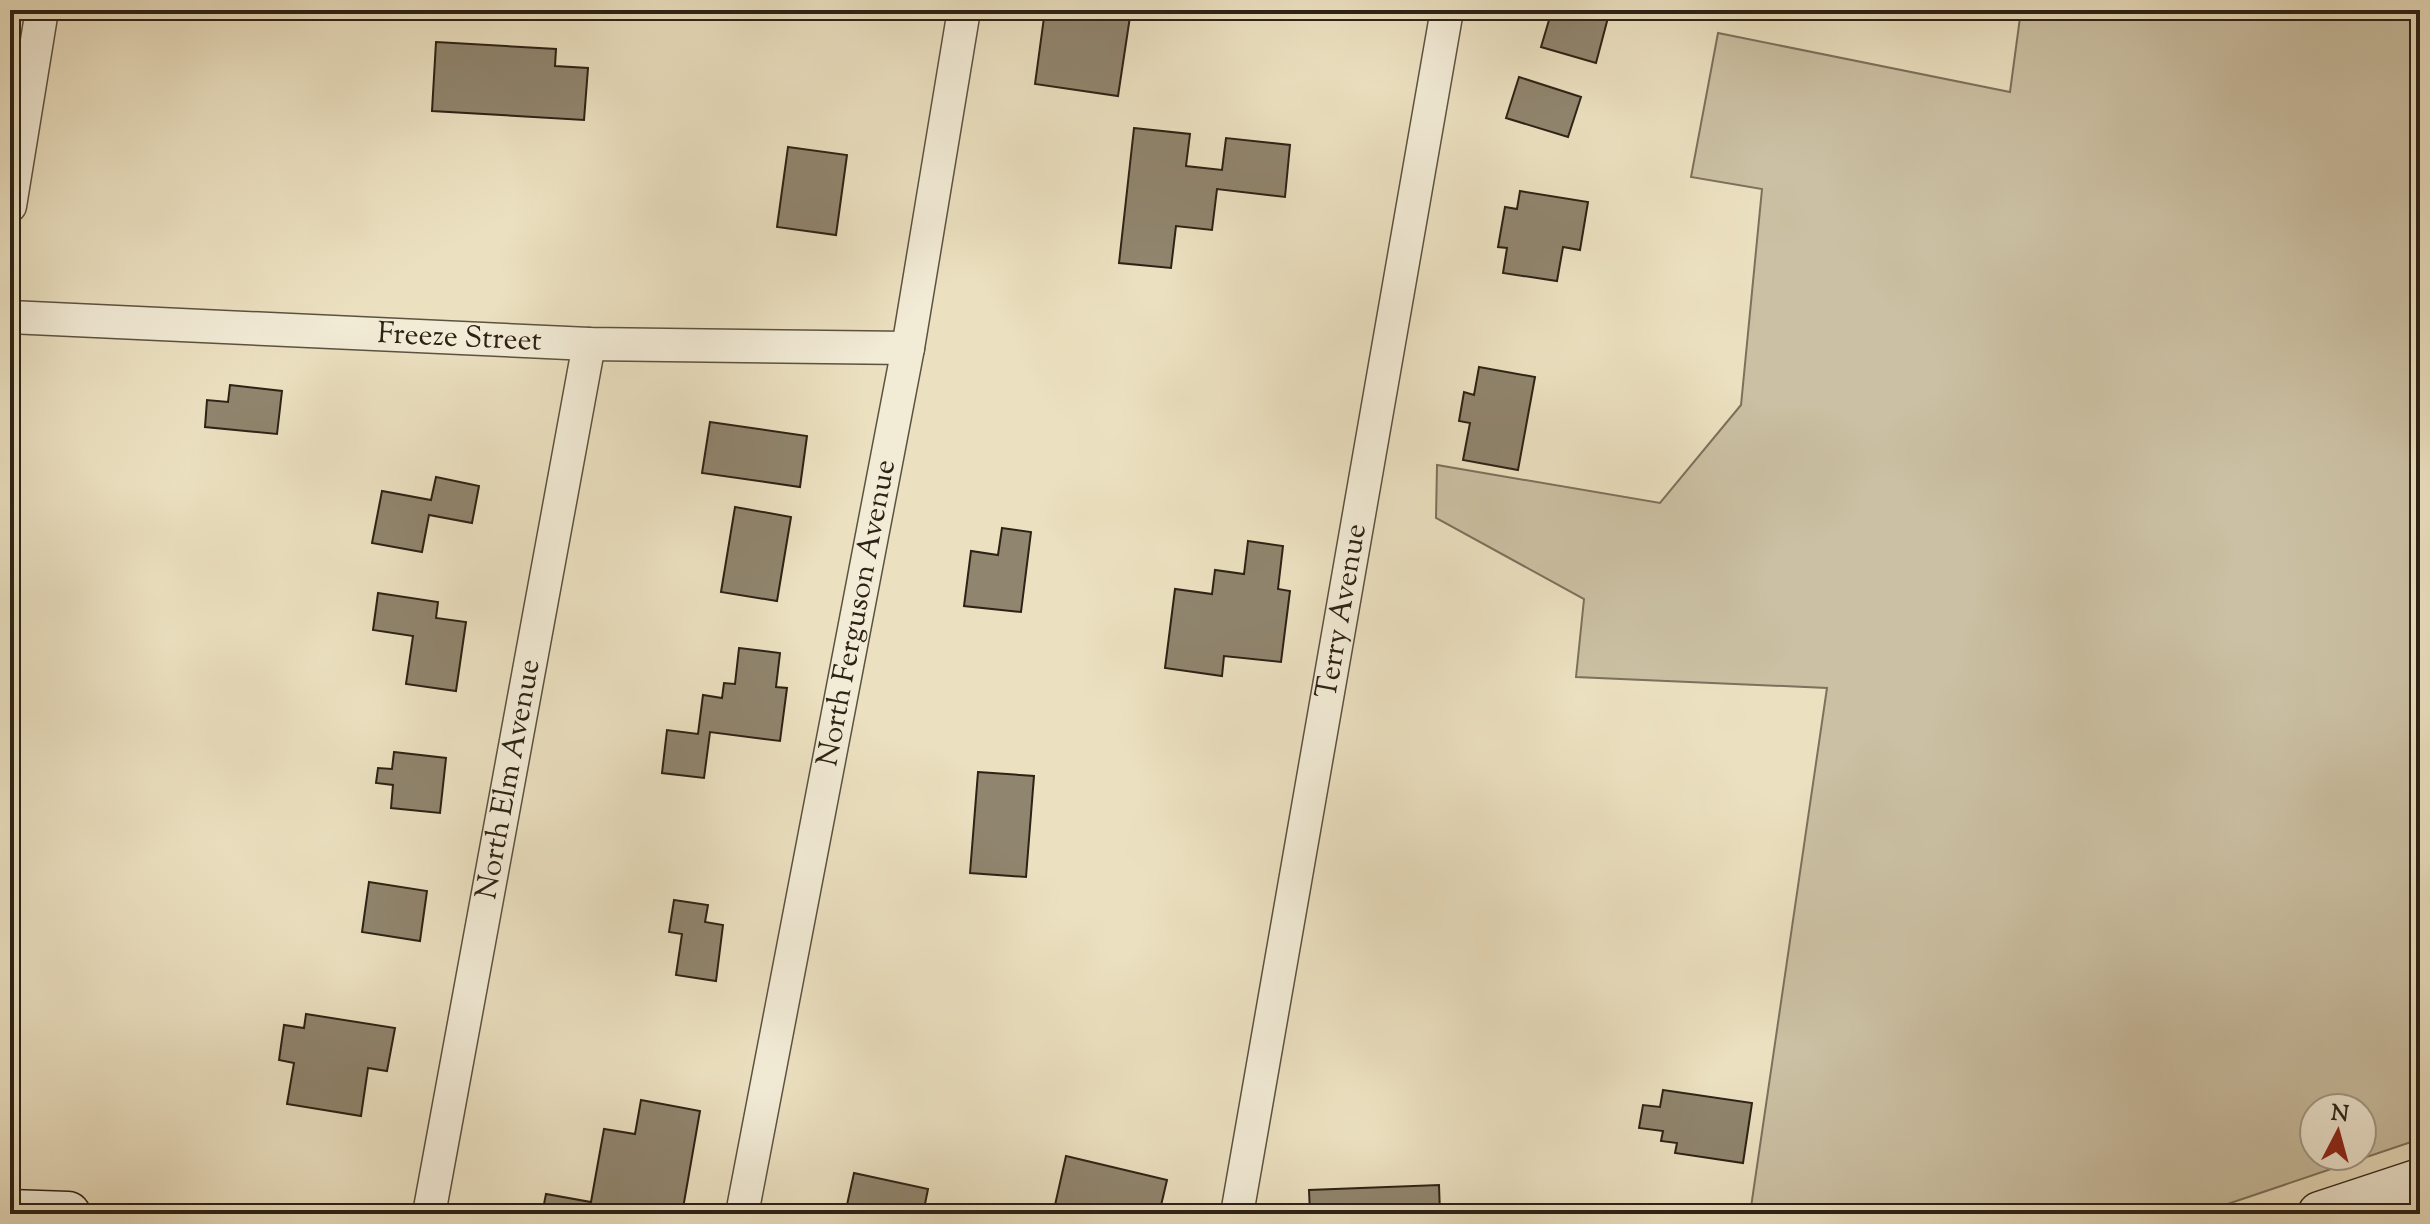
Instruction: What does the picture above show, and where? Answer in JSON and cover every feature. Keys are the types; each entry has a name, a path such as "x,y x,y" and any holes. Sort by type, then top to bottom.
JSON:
{"street":[{"path":"10,206 42,10"},
{"name":"North Ferguson Avenue","path":"742,1214 908,348 964,10"},
{"name":"Terry Avenue","path":"1237,1214 1447,10"},
{"name":"Freeze Street","path":"10,317 589,344 908,348"},
{"name":"North Elm Avenue","path":"429,1214 589,344"},
{"path":"2320,1214 2420,1181"},
{"path":"10,1212 68,1214"}],"shaded area":[{"path":"2021,10 2420,10 2420,1139 2378,1153 2378,1092 2298,1092 2298,1172 2322,1172 2198,1214 1750,1214 1827,688 1576,677 1584,599 1436,518 1437,465 1660,503 1741,405 1762,189 1691,177 1718,33 2010,92"}],"building":[{"path":"1045,10 1131,10 1118,96 1035,84"},
{"path":"1552,10 1610,10 1596,63 1541,47"},
{"path":"436,42 556,49 555,66 588,68 584,120 432,111"},
{"path":"1519,77 1581,97 1568,137 1506,118"},
{"path":"1134,128 1190,134 1186,166 1222,170 1226,138 1290,145 1285,197 1217,189 1212,230 1176,226 1171,268 1119,263"},
{"path":"788,147 847,155 836,235 777,227"},
{"path":"1520,191 1588,202 1580,250 1563,247 1557,281 1503,273 1507,248 1498,247 1505,207 1517,209"},
{"path":"1479,367 1535,377 1518,470 1463,460 1470,423 1459,421 1464,392 1474,395"},
{"path":"230,385 282,391 277,434 205,427 207,400 228,402"},
{"path":"710,422 807,436 800,487 702,473"},
{"path":"436,477 479,486 472,523 429,515 422,552 372,543 382,491 431,500"},
{"path":"735,507 791,517 777,601 721,592"},
{"path":"1002,528 1031,532 1021,612 964,606 971,551 998,555"},
{"path":"1248,541 1283,546 1278,589 1290,591 1281,662 1224,656 1222,676 1165,668 1175,589 1212,594 1215,570 1244,574"},
{"path":"378,593 438,602 436,618 466,622 456,691 406,684 413,636 373,630"},
{"path":"739,648 780,653 776,687 787,688 780,741 710,732 704,778 662,773 667,730 698,734 703,695 722,698 724,683 735,684"},
{"path":"394,752 446,758 440,813 391,808 393,785 376,783 378,768 392,769"},
{"path":"978,772 1034,776 1026,877 970,873"},
{"path":"369,882 427,891 420,941 362,932"},
{"path":"674,900 708,905 705,922 723,925 716,981 676,975 682,934 669,932"},
{"path":"306,1014 395,1028 387,1071 368,1068 361,1116 287,1104 294,1063 279,1060 284,1025 304,1028"},
{"path":"1663,1090 1752,1103 1743,1163 1675,1153 1677,1143 1661,1141 1663,1131 1639,1128 1643,1105 1660,1107"},
{"path":"641,1100 700,1111 682,1214 542,1214 546,1194 591,1202 604,1129 635,1134"},
{"path":"1066,1156 1167,1180 1159,1214 1053,1214"},
{"path":"854,1173 928,1189 923,1214 845,1214"},
{"path":"1439,1185 1440,1214 1310,1214 1309,1190"}]}
